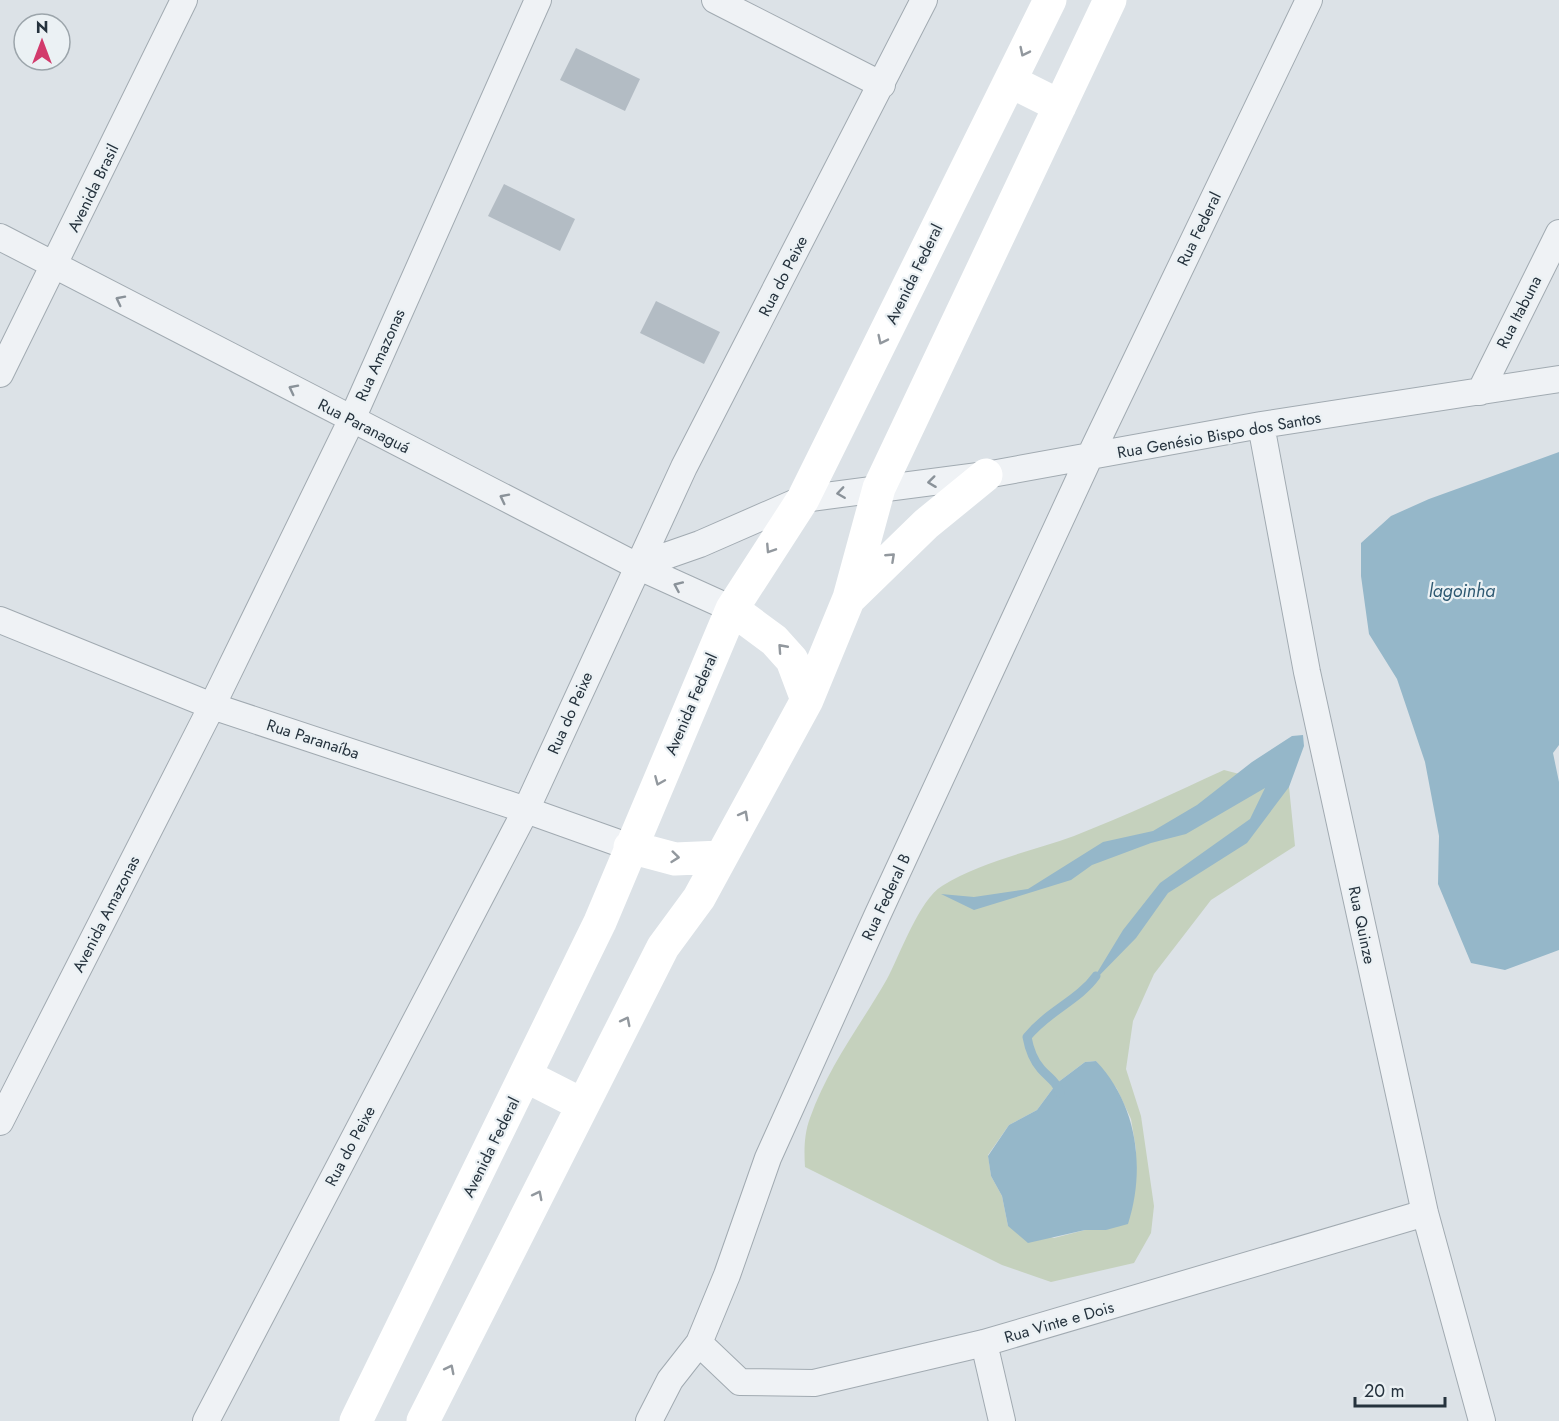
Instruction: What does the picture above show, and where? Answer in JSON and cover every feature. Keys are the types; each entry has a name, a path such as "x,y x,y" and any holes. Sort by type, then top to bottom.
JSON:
{"main road":[{"name":"Avenida Federal","path":"356,1421 600,922 732,609 803,499 1050,0"},
{"path":"423,1421 663,947 699,898 807,700 849,598 879,488 1110,0"},
{"path":"1010,81 1060,106"},
{"path":"849,598 926,524 986,475"},
{"path":"732,609 774,640 792,660 807,700"},
{"path":"630,847 675,859 721,857"},
{"path":"526,1076 583,1105"}],"street":[{"name":"Avenida Brasil","path":"0,374 184,0"},
{"name":"Rua Amazonas","path":"212,706 352,420 538,0"},
{"path":"715,0 882,85"},
{"name":"Rua do Peixe","path":"206,1421 526,810 684,467 924,0"},
{"name":"Rua Federal","path":"1089,458 1309,0"},
{"name":"Rua Itabuna","path":"1480,392 1559,233"},
{"name":"Rua Paranaguá","path":"0,237 637,566 732,609"},
{"name":"Rua Genésio Bispo dos Santos","path":"637,566 700,544 803,499 986,475 1261,426 1559,379"},
{"name":"Rua Quinze","path":"1261,426 1307,672 1425,1213 1482,1421"},
{"name":"Rua Federal B","path":"650,1421 670,1380 699,1343 727,1275 768,1158 1089,458"},
{"name":"Rua Paranaíba","path":"0,620 212,706 526,810 630,847"},
{"name":"Avenida Amazonas","path":"0,1122 212,706"},
{"name":"Rua Vinte e Dois","path":"699,1343 740,1382 814,1383 984,1343 1425,1213"},
{"path":"984,1343 1002,1421"}],"green space":[{"path":"1224,770 1289,787 1295,846 1211,900 1154,974 1133,1021 1126,1069 1141,1116 1154,1206 1151,1233 1134,1263 1051,1282 1002,1265 805,1167 807,1130 817,1099 835,1064 887,979 918,915 934,893 957,877 973,870 1074,836","holes":["1096,1061 1117,1089 1131,1119 1136,1149 1136,1183 1106,1230 1085,1230 1054,1238 1008,1226 1002,1196 991,1176 988,1155 1009,1125 1037,1110 1057,1083 1085,1062"]}],"water":[{"name":"lagoinha","path":"1559,452 1559,745 1553,753 1559,782 1559,950 1505,970 1471,963 1438,884 1439,836 1425,762 1397,679 1369,634 1361,576 1361,543 1391,516 1429,499"},
{"path":"1303,735 1304,746 1289,787 1247,843 1168,893 1136,938 1089,986 1123,930 1160,883 1250,819 1265,788 1186,834 1151,843 1092,865 1071,880 974,910 941,894 974,897 1028,889 1103,842 1153,831 1197,805 1252,762 1292,736"},
{"path":"1096,1061 1110,1078 1121,1097 1134,1138 1137,1159 1136,1181 1128,1224 1106,1230 1085,1230 1028,1243 1008,1226 1002,1196 991,1176 988,1156 1009,1125 1037,1110 1057,1083 1085,1062"}],"building":[{"path":"576,48 640,79 625,111 560,80"},
{"path":"504,184 575,219 560,251 488,216"},
{"path":"656,301 720,332 704,364 640,333"}],"waterway":[{"path":"1060,1093 1036,1062 1027,1037 1044,1020 1081,992 1096,976"}]}
